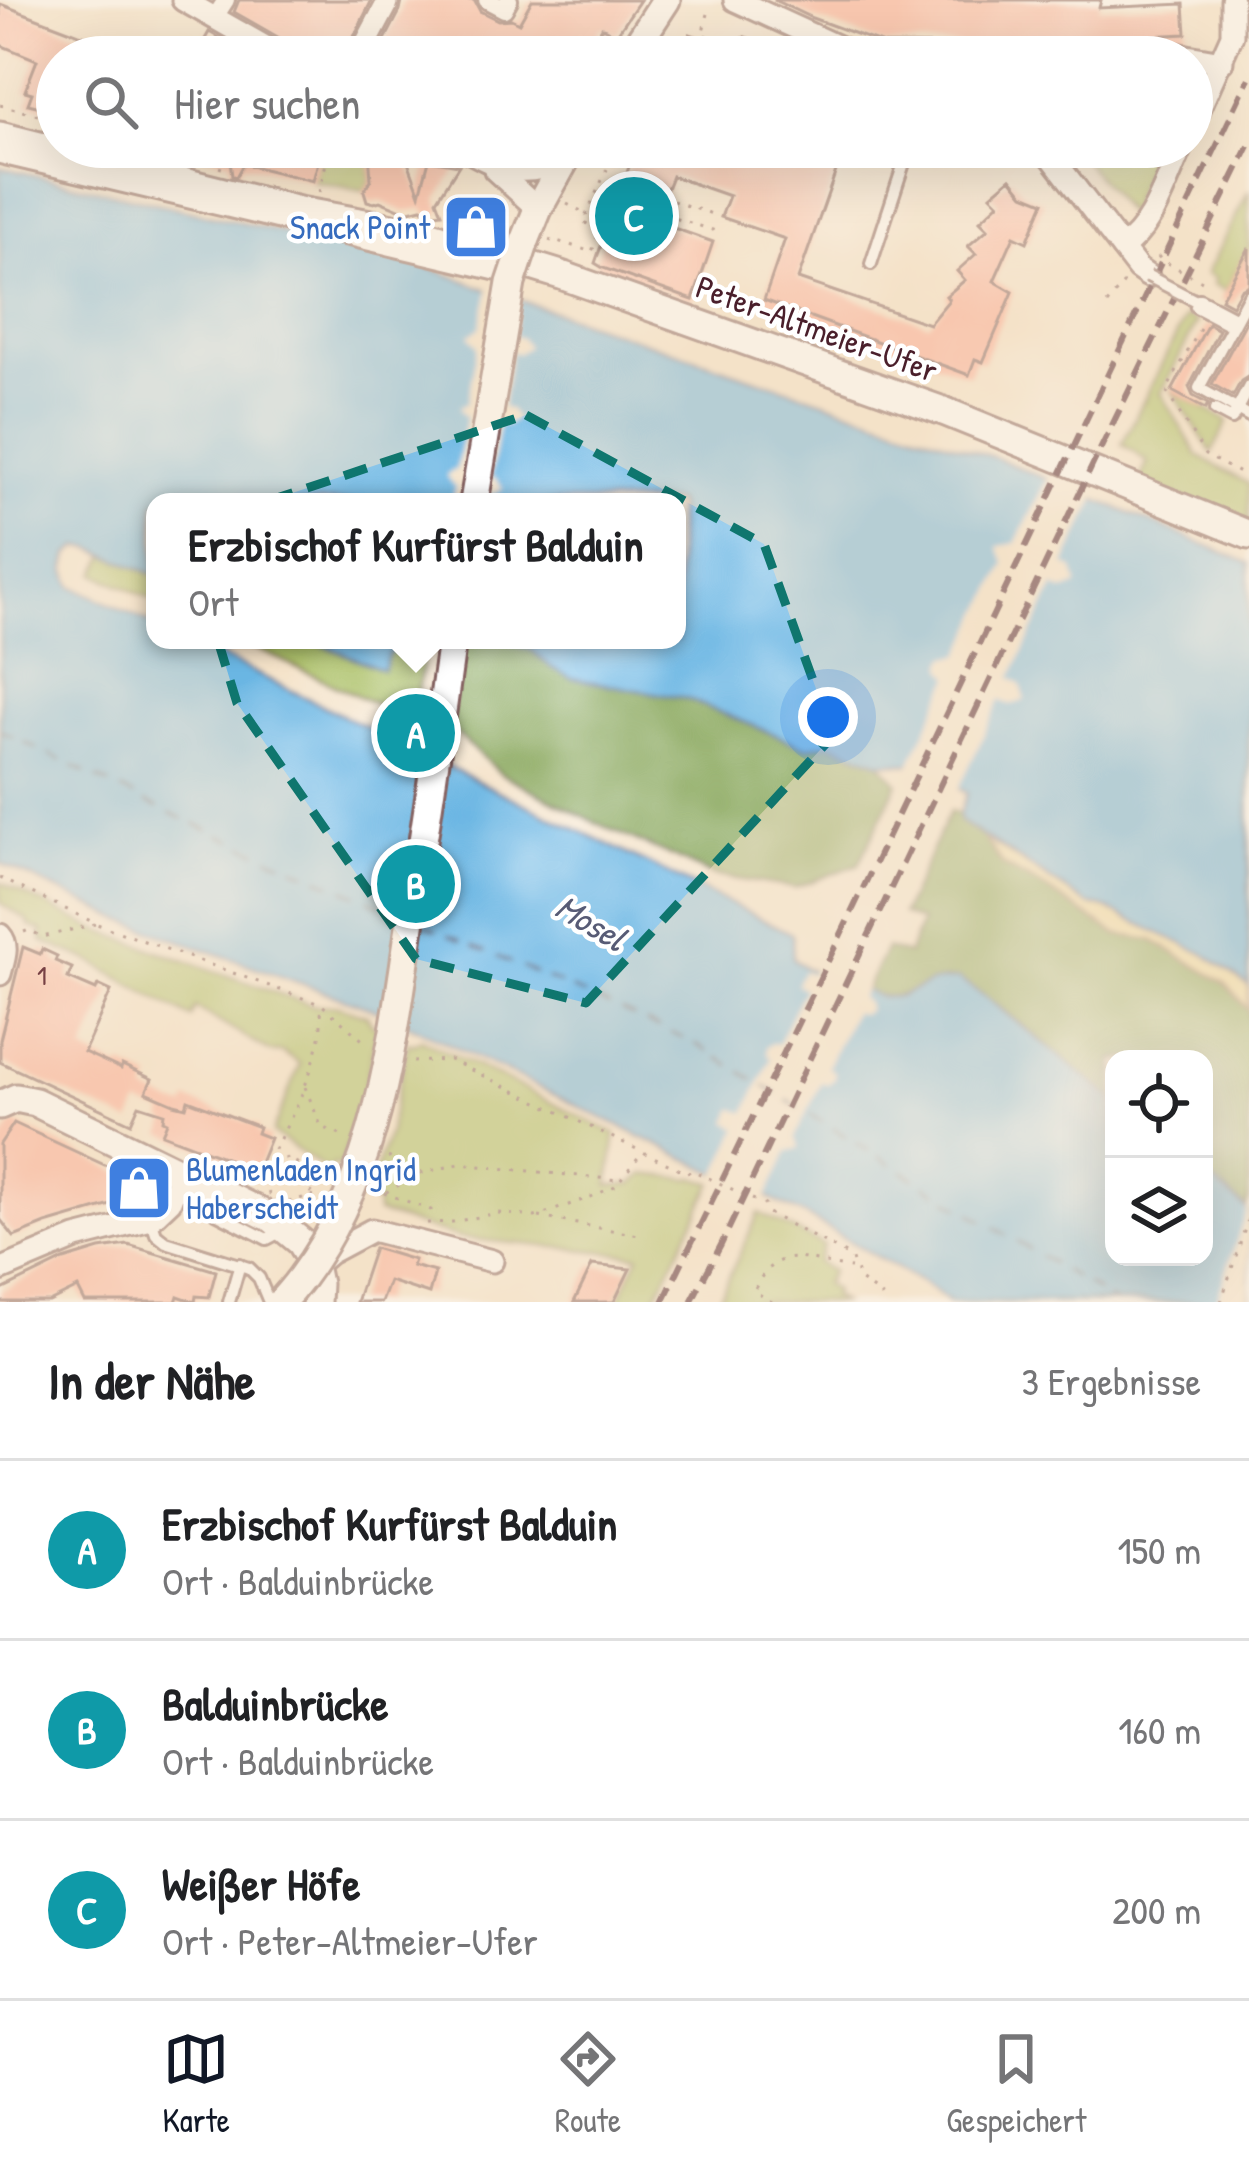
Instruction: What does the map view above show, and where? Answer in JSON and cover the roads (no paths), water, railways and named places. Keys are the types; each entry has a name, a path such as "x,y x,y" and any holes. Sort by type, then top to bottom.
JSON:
{"street":[{"path":"184,0 220,9 255,36"},
{"path":"487,0 504,9 509,0"},
{"path":"643,36 666,0"},
{"path":"735,0 812,36"},
{"path":"1213,81 1232,35 1232,0"},
{"path":"370,36 387,4"},
{"path":"1213,60 1222,62"},
{"name":"Peter-Altmeier-Ufer","path":"0,136 36,145"},
{"path":"0,155 36,163"},
{"path":"56,168 526,279"},
{"name":"Peter-Altmeier-Ufer","path":"128,168 299,211 431,236 647,298 946,412 1249,536"},
{"path":"495,168 550,205"},
{"path":"506,168 524,172 544,168"},
{"path":"476,493 511,283 536,247 563,168"},
{"path":"1060,168 1138,268 1153,266"},
{"path":"1122,248 1146,225 1172,168"},
{"path":"281,1302 307,1272 337,1222 376,1113 395,1028 451,649"},
{"path":"0,935 6,948 0,974"},
{"path":"4,1100 35,1102 267,1214 301,1242 315,1266 316,1302"},
{"path":"0,1270 76,1238 151,1219 170,1202 181,1173"},
{"path":"315,1266 372,1230 492,1261"}],"lane":[{"path":"871,265 901,168"},
{"path":"1153,266 1194,300 1196,307 1234,322"},
{"path":"1243,412 1199,388 1249,295"},
{"path":"1215,410 1232,419 1243,412 1249,386"},
{"path":"151,1219 156,1234 166,1242 240,1264 259,1277 269,1302"},
{"path":"229,1302 240,1264"}],"water":[{"name":"Mosel","path":"0,167 423,265 996,458 1249,563 1249,986 1205,954 1103,907 1089,905 960,821 967,793 914,764 880,762 830,743 806,747 687,699 571,678 529,649 686,649 686,493 146,493 146,571 79,547 69,555 66,568 72,586 146,621 146,649 206,649 792,934 793,958 805,968 881,997 899,997 933,982 958,979 1105,1093 1105,1266 1213,1266 1213,1181 1249,1211 1249,1302 949,1302 802,1214 382,1012 122,920 0,863"},
{"path":"333,649 404,649 389,653 383,670"}],"railway":[{"path":"1213,154 1249,78"},
{"path":"691,1302 1249,146"},
{"path":"663,1302 1206,168"}],"place":[{"name":"Weißer Höfe","path":"634,216"},
{"name":"Snack Point","path":"476,227"},
{"name":"Erzbischof Kurfürst Balduin","path":"416,733"},
{"name":"Balduinbrücke","path":"416,884"},
{"name":"Blumenladen Ingrid Haberscheidt","path":"139,1188"}]}
